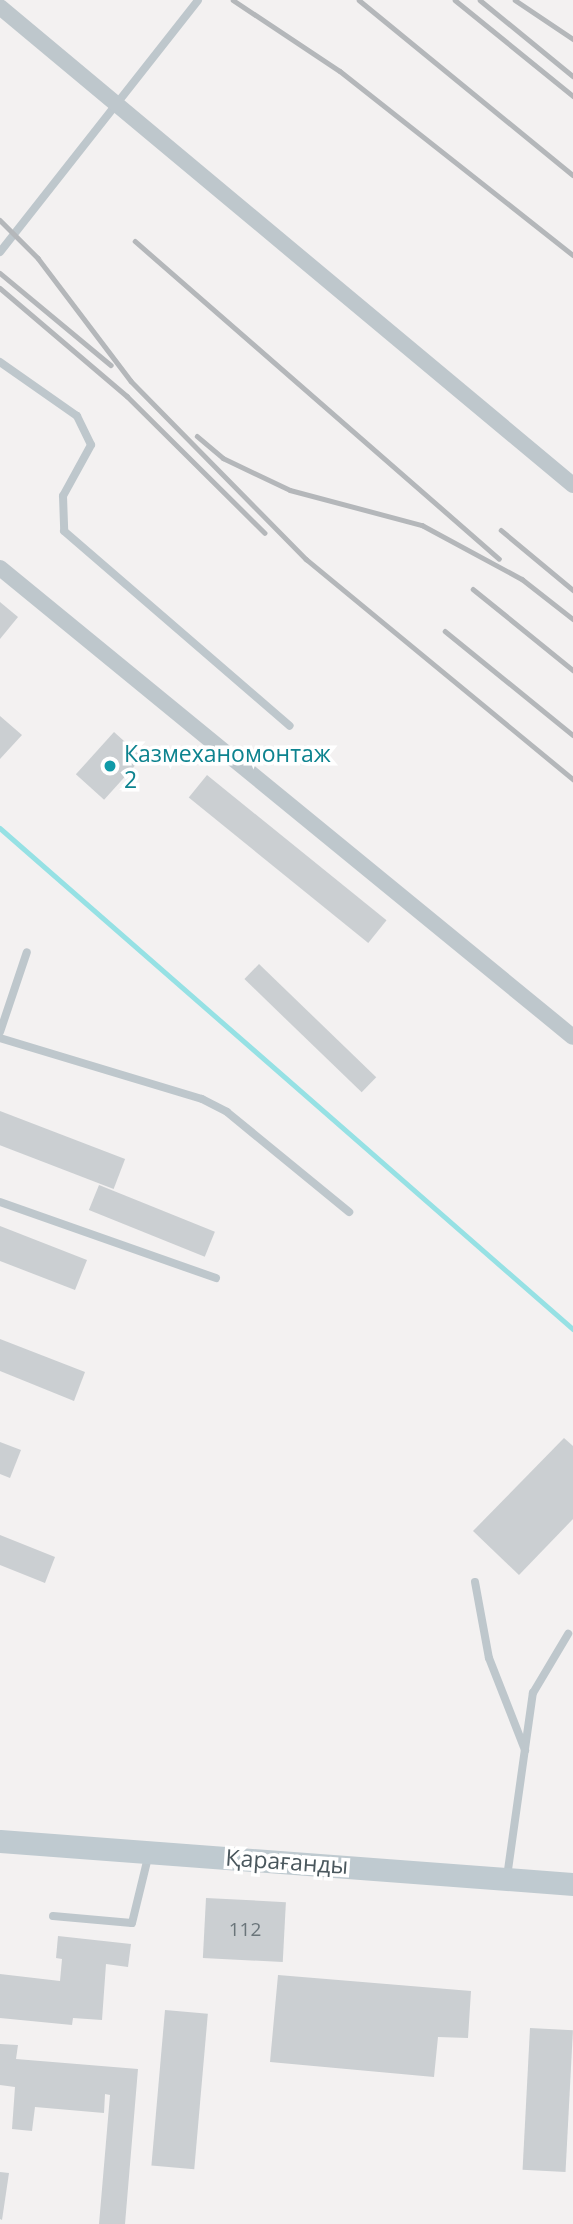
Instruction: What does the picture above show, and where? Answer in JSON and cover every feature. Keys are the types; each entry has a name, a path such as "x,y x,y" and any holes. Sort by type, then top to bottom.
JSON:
{"main road":[{"name":"Қарағанды","path":"0,1841 150,1850 573,1884"}],"street":[{"path":"0,7 573,485"},
{"path":"0,568 573,1037"}],"lane":[{"path":"0,251 198,0"},
{"path":"0,362 76,416 91,445 63,496 64,531 290,726"},
{"path":"0,1032 27,952"},
{"path":"0,1038 202,1099 227,1112 349,1213"},
{"path":"0,1202 216,1278"},
{"path":"475,1582 489,1658 526,1752"},
{"path":"508,1877 533,1693 568,1634"},
{"path":"53,1916 132,1923 150,1850"}],"building":[{"path":"0,602 18,617 0,639"},
{"path":"0,716 22,735 0,759"},
{"name":"Казмеханомонтаж 2","path":"114,732 142,757 104,800 76,774"},
{"path":"207,775 387,920 368,943 189,798"},
{"path":"259,964 376,1077 362,1092 244,979"},
{"path":"0,1111 125,1159 114,1189 0,1145"},
{"path":"99,1185 215,1232 205,1257 89,1210"},
{"path":"0,1226 87,1260 75,1290 0,1261"},
{"path":"0,1339 85,1372 74,1401 0,1371"},
{"path":"564,1438 573,1446 573,1519 519,1575 473,1531"},
{"path":"0,1442 21,1450 10,1478 0,1474"},
{"path":"0,1535 55,1557 45,1583 0,1565"},
{"path":"206,1898 286,1902 283,1962 203,1958"},
{"path":"58,1936 131,1944 128,1967 106,1964 102,2020 73,2018 72,2025 0,2018 0,1974 60,1981 62,1959 56,1958"},
{"path":"278,1975 471,1991 468,2038 438,2037 434,2077 270,2062"},
{"path":"165,2010 208,2014 194,2169 151,2165"},
{"path":"530,2028 573,2030 566,2172 523,2170"},
{"path":"0,2044 18,2045 16,2059 138,2069 125,2224 99,2224 110,2095 105,2094 104,2113 35,2107 32,2131 12,2129 15,2087 0,2085"},
{"path":"0,2172 9,2173 2,2220 0,2219"}],"waterway":[{"path":"0,828 573,1329"}],"railway":[{"path":"233,0 340,71 573,255"},
{"path":"359,0 573,175"},
{"path":"455,0 573,96"},
{"path":"480,0 573,76"},
{"path":"515,0 573,39"},
{"path":"0,220 38,258 131,381 306,559 573,779"},
{"path":"135,241 499,559"},
{"path":"0,273 111,365"},
{"path":"0,288 127,396 265,533"},
{"path":"197,436 223,458 290,490 422,525 522,579 573,619"},
{"path":"501,530 573,590"},
{"path":"473,589 573,670"},
{"path":"445,631 573,735"}],"place":[{"name":"Казмеханомонтаж 2","path":"110,766"}]}
